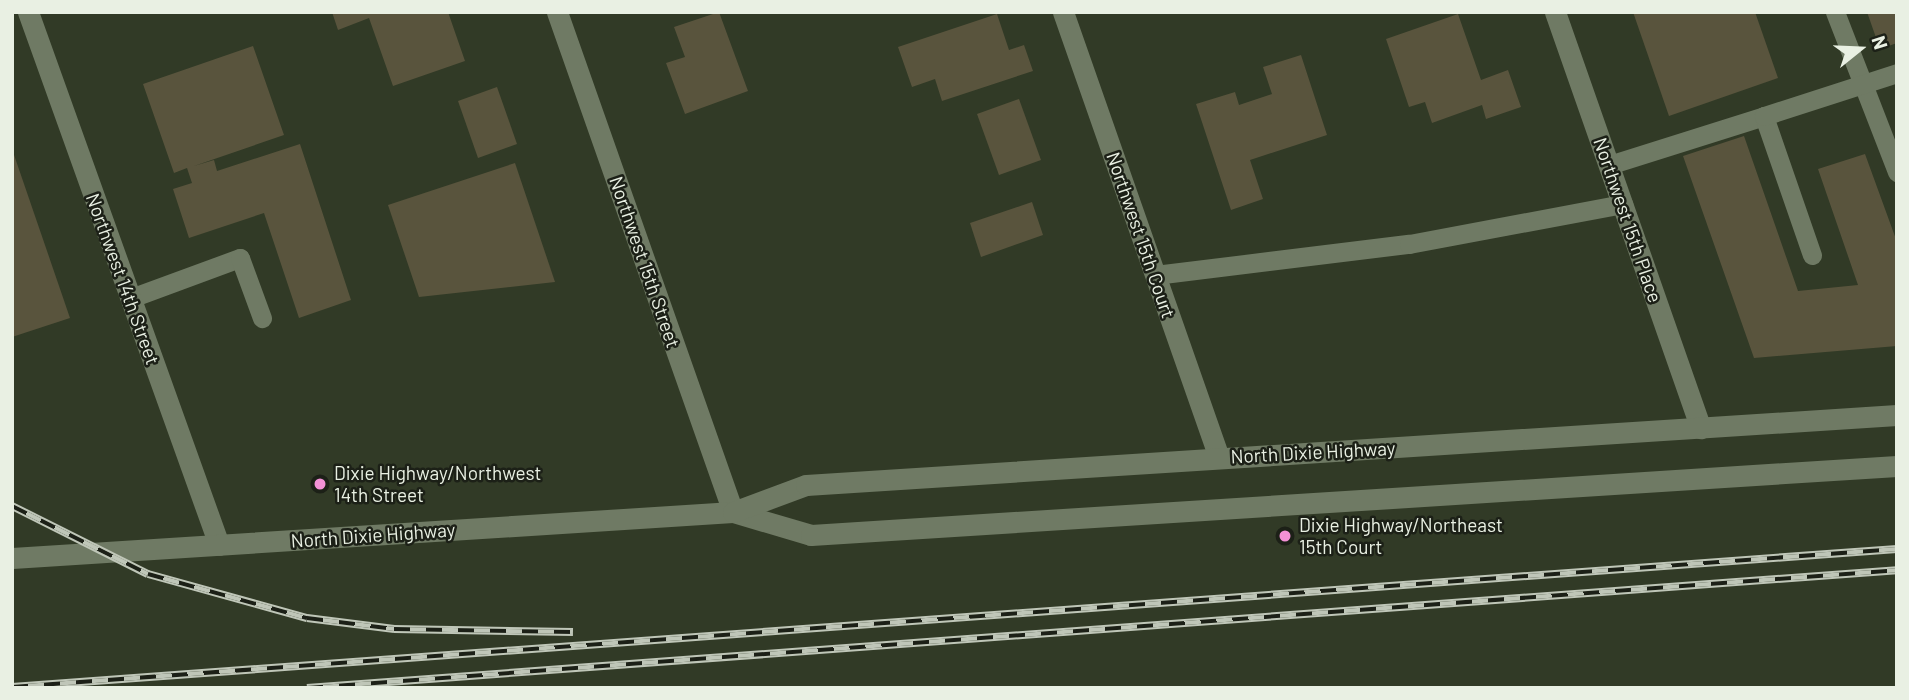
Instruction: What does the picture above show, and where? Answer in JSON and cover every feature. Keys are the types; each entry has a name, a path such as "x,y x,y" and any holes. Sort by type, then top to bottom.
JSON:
{"main road":[{"name":"Northwest 14th Street","path":"28,12 219,545"},
{"name":"Northwest 15th Street","path":"557,12 733,512"},
{"name":"Northwest 15th Court","path":"1063,12 1219,458"},
{"name":"Northwest 15th Place","path":"1555,12 1701,428"},
{"name":"North Dixie Highway","path":"12,558 733,512 806,485 1897,415"},
{"name":"North Dixie Highway","path":"733,512 811,535 1897,466"}],"lane":[{"path":"1835,12 1897,172"},
{"path":"1609,165 1897,73"},
{"path":"1764,116 1812,255"},
{"path":"1155,275 1409,243 1623,204"},
{"path":"131,298 240,258 262,318"}],"building":[{"path":"332,12 448,12 465,61 393,86 369,18 338,30"},
{"path":"719,12 748,91 685,114 666,63 685,57 674,27"},
{"path":"1633,12 1755,12 1778,78 1669,116"},
{"path":"1867,12 1897,12 1897,43 1880,49"},
{"path":"997,14 1009,50 1024,45 1033,71 942,101 935,79 912,87 898,47"},
{"path":"1458,14 1481,80 1508,70 1521,107 1486,119 1482,105 1432,123 1425,102 1409,107 1386,39"},
{"path":"253,46 284,135 194,166 214,160 217,171 300,144 351,300 299,318 264,213 189,238 173,189 192,183 187,168 174,173 143,84"},
{"path":"1301,55 1327,135 1250,160 1263,199 1231,210 1196,104 1235,92 1239,105 1272,94 1263,67"},
{"path":"497,87 517,144 478,158 458,101"},
{"path":"1019,99 1041,160 999,175 977,114"},
{"path":"1744,136 1798,291 1858,285 1818,169 1865,154 1897,242 1897,346 1754,358 1683,156"},
{"path":"12,149 70,318 12,337"},
{"path":"515,163 555,282 419,297 388,205"},
{"path":"1032,202 1043,235 981,257 970,223"}],"railway":[{"path":"12,506 148,574 307,618 394,629 573,632"},
{"path":"12,687 1897,549"},
{"path":"307,688 1897,570"}],"place":[{"name":"Dixie Highway/Northwest 14th Street","path":"320,484"},
{"name":"Dixie Highway/Northeast 15th Court","path":"1285,536"}]}
